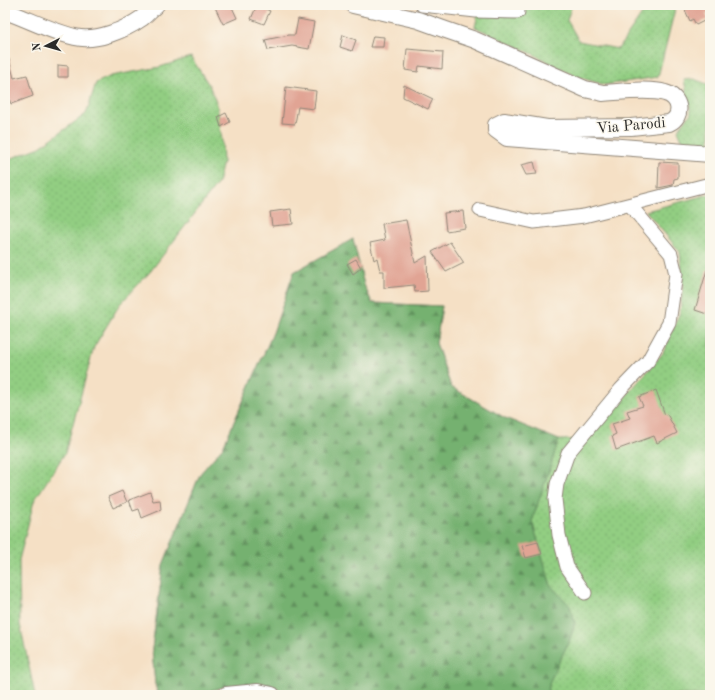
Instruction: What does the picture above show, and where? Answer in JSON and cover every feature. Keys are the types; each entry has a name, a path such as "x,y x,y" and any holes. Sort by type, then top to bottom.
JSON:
{"street":[{"path":"5,11 73,37 87,38 107,34 126,27 142,18 156,5"},
{"name":"Via Parodi","path":"353,5 418,20 475,40 550,74 594,91 661,92 672,95 679,107 678,116 669,123 631,127 547,128 504,121 498,123 496,125 496,130 507,138 710,154"},
{"path":"422,5 476,11 518,12"},
{"path":"480,210 534,222 584,216 710,184"},
{"path":"585,593 568,567 561,541 555,499 557,484 568,453 621,389 648,361 670,324 676,274 671,254 630,205"},
{"path":"226,695 258,692 272,695"}],"green space":[{"path":"480,5 572,5 567,20 579,41 618,49 642,14 660,5 676,5 658,77 605,85 575,76 535,55 475,27"},
{"path":"191,57 209,85 217,104 222,140 223,162 218,183 150,272 120,304 94,347 65,453 34,501 19,560 20,624 35,695 5,695 5,159 12,158 40,147 86,114 96,83 111,76 160,67"},
{"path":"694,79 710,86 710,147 684,144 678,130 691,113 684,80"},
{"path":"710,194 710,695 288,695 271,687 252,684 212,690 196,696 158,695 155,684 152,649 163,565 200,474 223,447 273,333 294,272 353,239 364,285 372,303 442,306 436,343 451,387 505,418 559,440 589,439 663,353 680,312 683,285 680,252 646,211"},
{"path":"353,239 364,285 372,303 442,306 436,343 451,387 505,418 559,440 532,521 551,586 570,606 575,623 570,639 550,681 547,695 288,695 271,687 252,684 212,690 196,696 158,695 155,684 152,649 163,565 200,474 223,447 273,333 294,272"}],"building":[{"path":"214,5 231,5 237,18 223,24"},
{"path":"257,5 270,11 264,24 251,19"},
{"path":"696,5 706,5 710,12 706,14 708,19 696,25 693,19 690,21 685,10"},
{"path":"298,19 314,22 309,49 292,46 268,50 265,40 295,35"},
{"path":"343,35 356,40 352,51 340,47"},
{"path":"373,36 384,37 383,47 370,47"},
{"path":"407,49 443,52 442,69 419,66 418,72 405,70"},
{"path":"5,59 9,59 14,78 27,75 33,96 11,104 5,87"},
{"path":"58,65 68,66 68,77 58,77"},
{"path":"404,85 433,99 428,109 403,97"},
{"path":"286,87 316,91 314,109 298,107 295,124 282,123"},
{"path":"226,113 230,122 221,127 218,117"},
{"path":"534,162 537,174 526,175 521,165"},
{"path":"659,162 678,163 678,178 674,179 673,185 658,188"},
{"path":"291,209 293,224 272,226 270,212"},
{"path":"463,211 465,228 446,231 444,213"},
{"path":"406,220 415,263 427,256 428,291 415,292 414,285 384,288 384,271 380,271 377,258 374,260 370,243 385,240 382,224"},
{"path":"450,242 464,263 446,272 432,252"},
{"path":"356,259 361,268 353,274 347,264"},
{"path":"707,270 710,270 710,315 695,310"},
{"path":"656,390 665,415 667,414 677,433 657,443 654,436 616,450 612,436 616,434 612,424 630,418 627,411 643,406 639,397"},
{"path":"122,491 127,502 113,508 108,497"},
{"path":"150,492 153,501 160,500 161,510 142,518 139,509 133,511 129,500"},
{"path":"538,542 542,554 526,558 522,546"}]}
